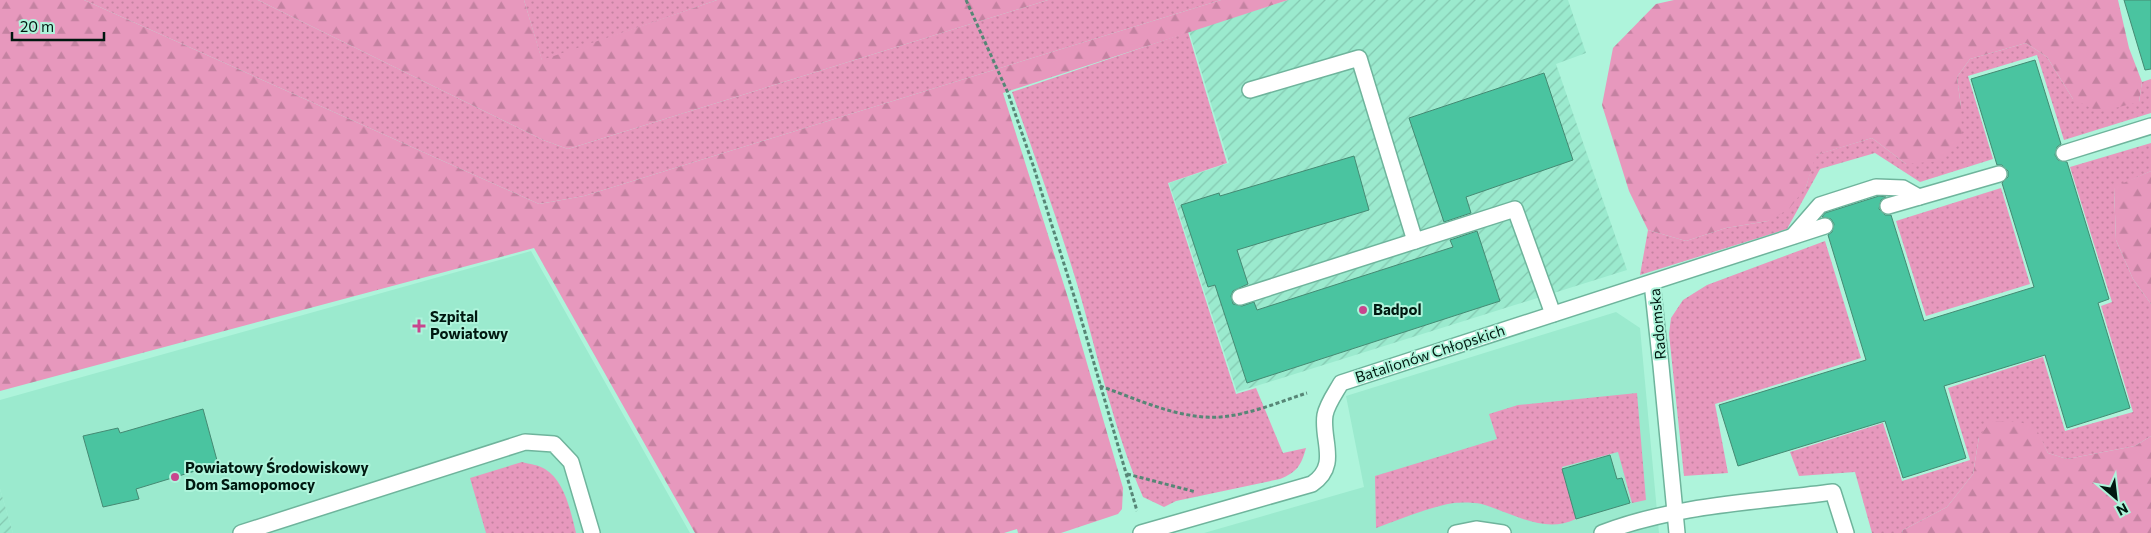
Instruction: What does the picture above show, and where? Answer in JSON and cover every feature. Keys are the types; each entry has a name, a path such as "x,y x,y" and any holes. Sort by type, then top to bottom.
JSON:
{"lane":[{"path":"1250,90 1358,58 1415,241"},
{"path":"2064,153 2151,126"},
{"path":"1888,206 1999,174"},
{"path":"1792,237 1820,204 1876,186 1903,188 1919,197"},
{"path":"1240,297 1515,209 1553,314"},
{"name":"Radomska","path":"1676,533 1652,283 1825,226"},
{"name":"Batalionów Chłopskich","path":"1142,533 1260,500 1312,484 1321,478 1327,465 1325,414 1341,383 1652,283"},
{"path":"241,533 525,442 554,444 571,462 592,533"},
{"path":"1602,533 1626,524 1675,512 1833,492 1846,533"},
{"path":"1456,533 1476,529 1503,533"}],"path":[{"path":"966,0 1008,94 1042,194 1127,474 1142,533"},
{"path":"1100,386 1155,407 1182,414 1228,416 1341,383"},
{"path":"1127,474 1198,493"}],"shaded area":[{"path":"1288,0 1568,0 1586,53 1556,64 1627,270 1237,392 1169,183 1229,163 1189,31"},
{"name":"Szpital Powiatowy","path":"531,251 690,533 13,533 0,489 0,400"},
{"path":"1616,312 1640,328 1659,533 1204,533 1364,487 1346,396"},
{"path":"0,489 13,533 0,533"}],"green space":[{"path":"0,0 84,0 539,204 584,196 1221,0 1288,0 1003,93 1069,301 1123,488 1122,509 1118,514 1061,533 1018,533 1017,529 1004,533 695,533 534,248 0,391"},
{"path":"84,0 258,0 543,140 568,149 1048,0 1221,0 584,196 539,204"},
{"path":"258,0 524,0 542,60 717,0 1048,0 568,149 543,140"},
{"path":"524,0 717,0 542,61"},
{"path":"1674,0 2118,0 2129,48 2142,82 2139,102 2099,112 2073,99 2047,57 2026,43 1970,59 1957,77 1961,107 1962,142 1940,161 1906,164 1872,138 1816,155 1806,187 1789,209 1768,221 1726,228 1686,241 1648,230 1629,191 1602,105 1613,48 1656,4"},
{"path":"1188,32 1227,163 1168,183 1236,394 1256,388 1283,453 1306,448 1298,468 1280,479 1176,501 1164,507 1143,497 1123,446 1078,287 1012,92"},
{"path":"2026,43 2047,57 2073,99 2139,102 2142,82 2151,79 2151,113 2064,140 2037,55 1968,76 1993,159 1920,182 1875,153 1820,169 1787,229 1640,275 1648,230 1686,241 1726,228 1768,221 1806,187 1815,155 1872,138 1906,164 1961,107 1957,77 1970,59"},
{"path":"2151,143 2151,171 2114,188 2116,240 2133,279 2151,304 2151,436 2135,446 2067,459 2048,453 2035,428 1979,437 1973,474 1947,507 1903,530 1902,533 1872,533 1855,472 1799,476 1790,452 1883,423 1902,481 1970,460 1948,388 2043,357 2065,431 2133,412 2101,306 2112,302 2070,167"},
{"path":"2151,171 2151,304 2133,279 2116,240 2114,187"},
{"path":"2001,188 2030,284 1926,316 1896,221"},
{"path":"1825,241 1861,358 1715,404 1728,473 1684,476 1669,334 1671,318 1683,300 1707,285"},
{"path":"1637,393 1646,500 1632,503 1618,452 1562,467 1576,519 1565,523 1543,524 1533,522 1485,505 1462,502 1436,507 1376,528 1375,476 1497,439 1489,414 1518,405"},
{"path":"1991,421 2020,422 2036,428 2048,453 2067,459 2135,446 2151,436 2151,533 1902,533 1903,530 1947,507 1973,474 1979,437"},
{"path":"522,462 543,468 558,481 566,498 576,533 486,533 470,478"}],"building":[{"path":"2124,0 2151,0 2151,69 2145,70"},
{"path":"2035,60 2061,144 2057,147 2055,155 2058,160 2067,162 2109,299 2098,303 2130,408 2067,428 2045,355 1944,386 1966,458 1903,478 1885,421 1738,466 1719,405 1866,360 1828,235 1832,232 1834,224 1831,219 1822,217 1825,213 1879,196 1886,197 1881,200 1879,209 1885,215 1891,215 1924,321 2034,287 2002,183 2008,177 2008,171 2002,165 1997,165 1971,79"},
{"path":"1544,73 1573,160 1466,197 1471,213 1444,222 1409,118"},
{"path":"1354,156 1369,210 1237,250 1248,284 1233,291 1231,296 1233,304 1242,306 1254,302 1257,310 1453,247 1450,240 1477,231 1500,301 1247,383 1215,285 1208,287 1181,205 1219,193 1220,196"},
{"path":"203,409 218,464 136,489 139,499 103,507 83,436 118,428 120,433"},
{"path":"1610,455 1617,479 1622,478 1630,503 1576,519 1562,469"}],"place":[{"name":"Badpol","path":"1363,310"},
{"name":"Szpital Powiatowy","path":"419,326"},
{"name":"Powiatowy Środowiskowy Dom Samopomocy","path":"175,477"}]}
